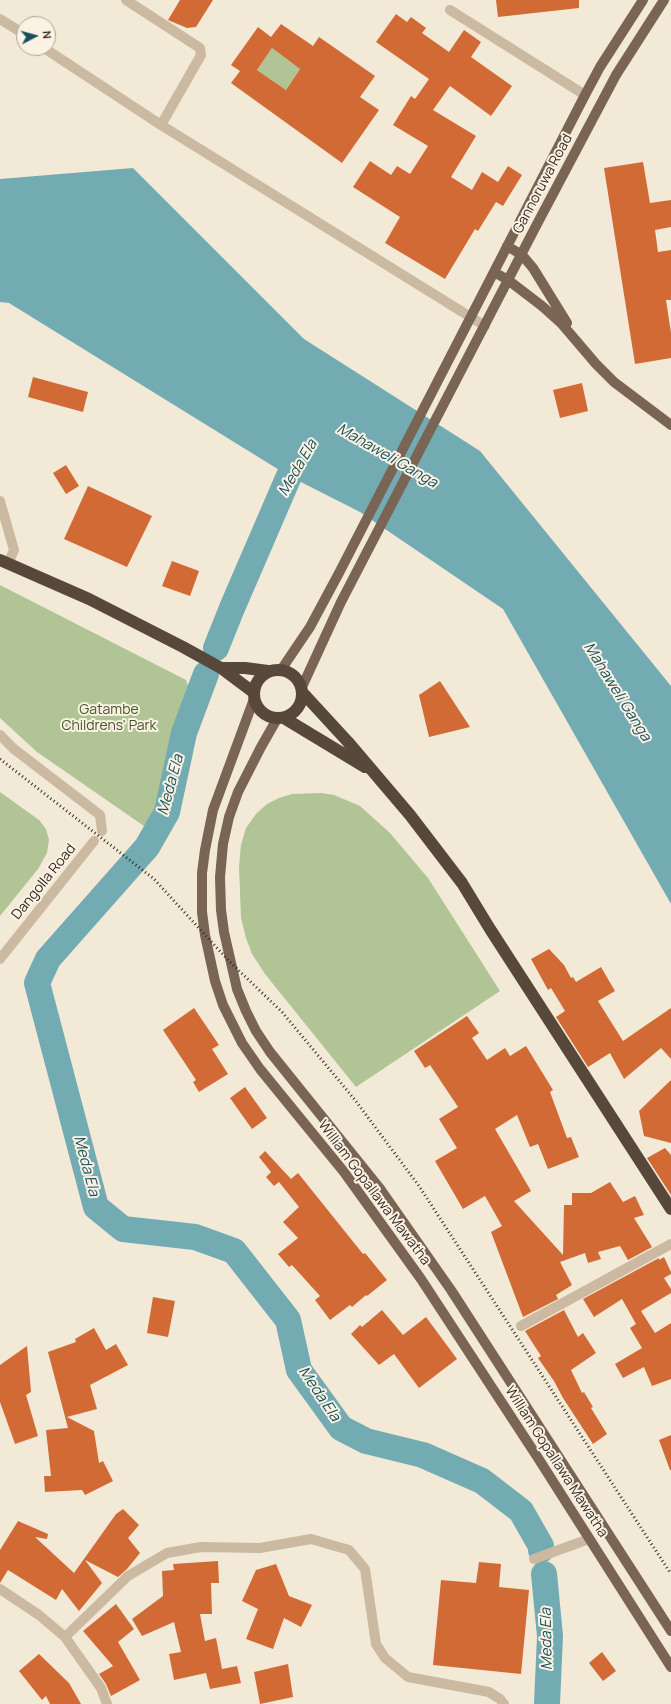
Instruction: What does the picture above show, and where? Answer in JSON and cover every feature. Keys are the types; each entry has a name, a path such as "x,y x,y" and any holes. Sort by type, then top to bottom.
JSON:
{"highway":[{"path":"4,562 89,599 221,668 253,696 258,709 266,716 281,719 373,772"},
{"path":"221,668 245,668 268,671 281,670 290,673 297,679 302,689 320,713 348,742 414,820 462,882 498,942 671,1209"},
{"path":"253,696 256,684 261,676 268,671"},
{"path":"281,719 292,714 298,708 302,700 302,689"}],"main road":[{"name":"Gannoruwa Road","path":"281,670 310,627 339,573 438,378 508,246 584,95 643,0"},
{"name":"Gannoruwa Road","path":"302,689 325,635 508,280 616,75 664,0"},
{"path":"508,246 522,255 533,268 578,342"},
{"path":"494,272 508,280 561,322 596,364 614,382 671,425"},
{"name":"William Gopallawa Mawatha","path":"253,696 213,810 202,873 202,905 205,935 215,981 223,1004 242,1043 260,1069 344,1172 420,1279 671,1667"},
{"name":"William Gopallawa Mawatha","path":"281,719 261,747 238,792 229,817 223,844 220,877 221,910 230,961 237,989 246,1011 256,1031 270,1052 380,1190 451,1290 671,1631"}],"street":[{"path":"126,0 200,48 201,55 161,125"},
{"path":"450,10 584,95"},
{"path":"0,18 16,29"},
{"path":"56,56 161,125 485,326"},
{"path":"0,502 14,550 4,562"},
{"path":"0,735 14,749 100,814 102,831"},
{"name":"Dangolla Road","path":"0,959 94,842"},
{"path":"521,1326 671,1244"},
{"path":"65,1637 128,1576 167,1553 200,1547 260,1548 311,1539 349,1550 365,1569 376,1644 385,1658 408,1677 489,1692 500,1699 504,1704"},
{"path":"534,1559 589,1539"},
{"path":"0,1589 40,1615 65,1637 101,1688 107,1704"}],"green space":[{"path":"272,48 300,69 286,90 257,70"},
{"name":"Gatambe Childrens' Park","path":"0,585 186,680 190,691 155,820 144,826 37,752 0,718"},
{"path":"0,792 39,820 46,829 49,840 47,853 38,869 0,916"},
{"path":"321,793 334,795 360,806 390,833 428,878 500,991 356,1087 265,974 252,954 241,918 239,866 241,845 246,828 256,814 267,804 279,798 292,794"}],"water":[{"name":"Mahaweli Ganga","path":"133,168 304,339 480,451 671,686 671,904 503,609 360,512 289,476 9,303 0,302 0,179"}],"building":[{"path":"180,0 213,0 196,27 187,28 168,20"},
{"path":"496,0 579,0 579,8 498,17"},
{"path":"396,14 407,22 411,17 426,28 422,33 449,52 464,30 481,42 471,57 512,86 491,116 450,86 433,110 476,136 451,177 472,190 482,172 498,182 508,166 522,175 503,206 496,202 478,231 475,229 445,279 385,243 400,217 353,187 370,161 391,175 397,166 410,174 428,146 393,125 411,96 415,99 429,79 376,42"},
{"path":"281,24 313,46 319,37 375,76 360,97 379,110 342,163 231,83 240,71 231,65 258,27 271,37","holes":["272,48 300,69 286,90 257,70"]},
{"path":"643,162 650,203 671,200 671,227 655,230 658,252 671,250 671,300 666,300 671,333 671,358 635,364 604,168"},
{"path":"33,377 88,392 83,412 28,397"},
{"path":"582,383 588,411 560,418 553,390"},
{"path":"66,465 79,486 66,494 53,473"},
{"path":"88,486 152,516 127,567 64,539"},
{"path":"172,561 199,571 190,596 162,586"},
{"path":"440,681 470,727 429,737 419,695"},
{"path":"549,949 564,965 571,978 573,977 576,982 601,967 615,991 598,1001 623,1041 671,1008 671,1059 661,1048 624,1079 610,1053 588,1067 556,1017 565,1011 551,988 548,990 531,959"},
{"path":"194,1008 219,1045 212,1049 228,1074 199,1092 193,1082 196,1080 163,1030"},
{"path":"467,1016 479,1033 472,1038 487,1060 505,1048 510,1056 526,1046 553,1090 550,1092 567,1138 571,1137 579,1157 548,1169 538,1144 530,1147 517,1115 495,1129 531,1191 514,1201 563,1255 564,1205 572,1205 572,1193 591,1193 610,1182 623,1202 635,1196 644,1215 634,1218 652,1247 628,1260 620,1246 598,1252 601,1259 588,1263 585,1253 560,1262 572,1285 556,1295 558,1299 523,1317 491,1232 502,1226 485,1196 463,1209 435,1161 457,1148 439,1119 458,1107 430,1065 425,1068 414,1051"},
{"path":"671,1080 671,1143 644,1136 639,1111"},
{"path":"245,1087 267,1118 252,1129 230,1098"},
{"path":"665,1148 671,1155 671,1195 647,1158"},
{"path":"265,1151 291,1179 298,1173 363,1254 365,1253 387,1280 352,1307 350,1305 330,1320 315,1300 320,1296 292,1265 289,1267 278,1254 298,1238 283,1222 299,1207 279,1182 274,1186 266,1177 271,1172 259,1157"},
{"path":"664,1257 671,1274 664,1278 671,1289 671,1293 641,1311 655,1333 671,1323 671,1379 652,1386 644,1367 623,1378 615,1364 642,1348 630,1328 636,1324 622,1299 594,1317 583,1299 659,1258 659,1260"},
{"path":"153,1297 175,1301 168,1337 147,1333"},
{"path":"382,1310 403,1335 426,1317 457,1359 419,1388 394,1354 379,1365 351,1334 360,1325 362,1327"},
{"path":"564,1310 578,1337 583,1333 596,1353 571,1370 582,1393 584,1392 593,1407 591,1408 607,1434 593,1444 538,1358 541,1356 525,1331"},
{"path":"94,1328 106,1350 116,1344 128,1365 90,1385 97,1409 67,1417 94,1431 99,1463 103,1461 113,1481 85,1495 82,1490 45,1492 44,1476 51,1476 46,1430 68,1428 48,1352 76,1342 75,1339"},
{"path":"27,1346 31,1392 26,1395 38,1436 15,1444 0,1402 0,1365"},
{"path":"671,1435 671,1470 670,1470 659,1440"},
{"path":"123,1509 139,1525 128,1538 140,1553 127,1569 118,1577 85,1560 102,1583 79,1611 62,1589 56,1600 8,1570 0,1583 0,1550 18,1521 48,1534 47,1539 35,1537 74,1573 116,1514"},
{"path":"218,1561 219,1583 211,1583 212,1614 200,1614 205,1641 216,1638 222,1669 237,1666 241,1683 210,1689 206,1673 174,1680 169,1654 181,1652 174,1622 142,1636 132,1619 163,1596 162,1571 174,1570 173,1564"},
{"path":"479,1562 501,1564 499,1587 529,1590 521,1674 433,1665 441,1580 476,1583"},
{"path":"276,1564 289,1596 312,1605 301,1627 284,1618 273,1649 246,1639 258,1609 242,1601 256,1570"},
{"path":"116,1604 134,1629 118,1642 140,1680 111,1696 106,1684 99,1674 113,1666 83,1631"},
{"path":"602,1652 616,1671 603,1681 589,1663"},
{"path":"39,1654 69,1683 81,1704 50,1704 46,1696 42,1700 19,1671"},
{"path":"288,1664 293,1697 260,1704 254,1672"}],"waterway":[{"name":"Meda Ela","path":"216,648 289,476 308,446"},
{"name":"Meda Ela","path":"206,674 184,733 167,812 147,847 48,959 37,983 96,1207 123,1229 195,1237 234,1251 288,1320 299,1370 341,1428 366,1441 423,1455 482,1481 521,1511 541,1546 541,1550"},
{"name":"Meda Ela","path":"544,1574 550,1636 547,1704"}],"railway":[{"path":"0,759 154,879 229,961 282,1012 355,1100 419,1186 671,1574"}]}
